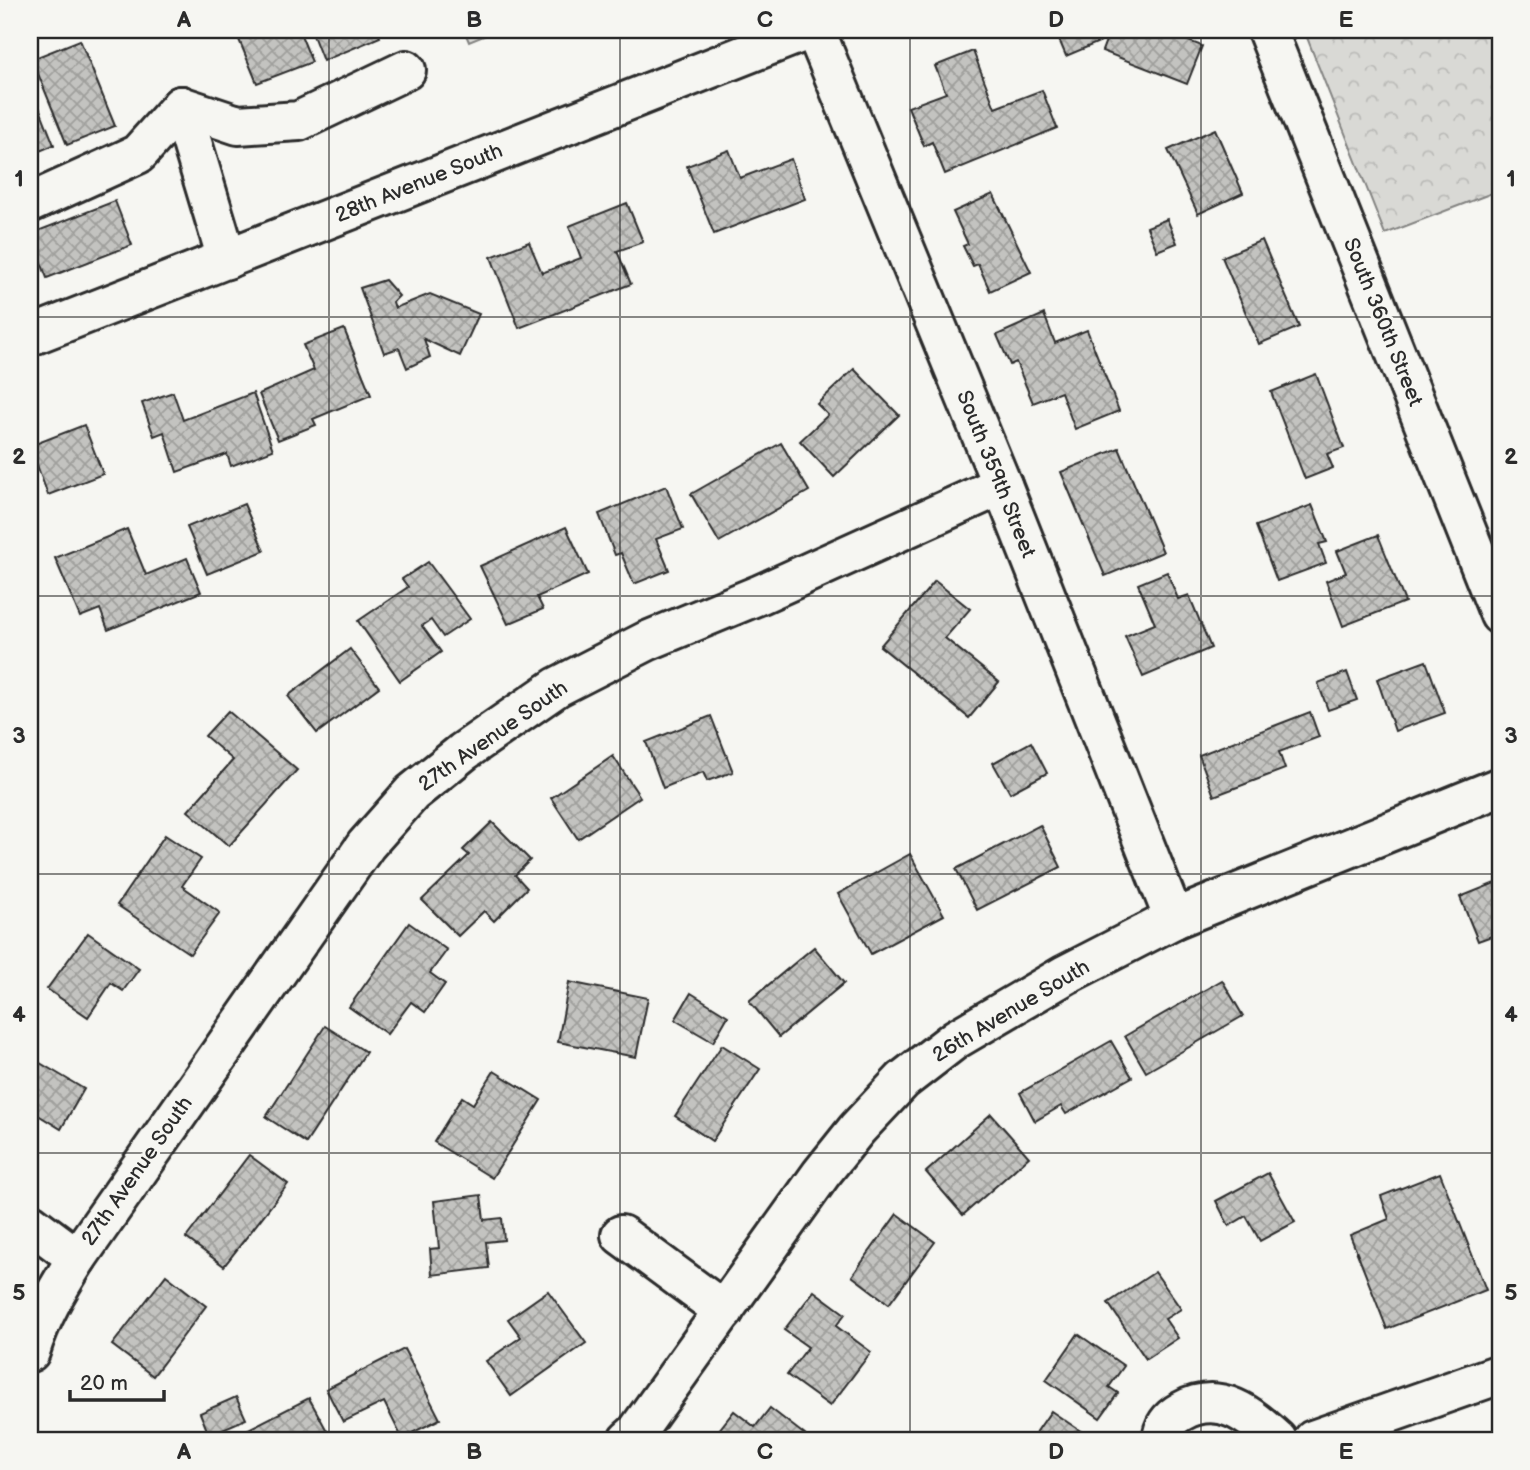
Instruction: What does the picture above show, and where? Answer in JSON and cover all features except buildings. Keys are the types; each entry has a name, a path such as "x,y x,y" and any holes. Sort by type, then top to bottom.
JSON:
{"street":[{"name":"28th Avenue South","path":"30,336 808,30"},
{"name":"South 359th Street","path":"815,30 1002,485 1174,919"},
{"name":"South 360th Street","path":"1267,30 1500,615"},
{"path":"181,106 239,125 299,121 407,69"},
{"path":"181,106 226,259"},
{"path":"30,203 138,155 181,106"},
{"name":"27th Avenue South","path":"30,1352 34,1336 52,1298 77,1258 366,845 412,793 463,752 557,687 647,641 761,594 1002,485"},
{"name":"26th Avenue South","path":"628,1440 636,1433 821,1174 857,1129 903,1080 956,1039 1065,975 1174,919 1500,787"},
{"path":"30,1223 77,1258"},
{"path":"621,1235 724,1311"},
{"path":"1313,1440 1500,1374"},
{"path":"1162,1440 1163,1427 1174,1415 1190,1406 1210,1402 1230,1405 1252,1418 1277,1440"}],"green space":[{"path":"464,30 498,30 469,42"},
{"path":"1304,30 1500,30 1500,190 1385,234"}]}
